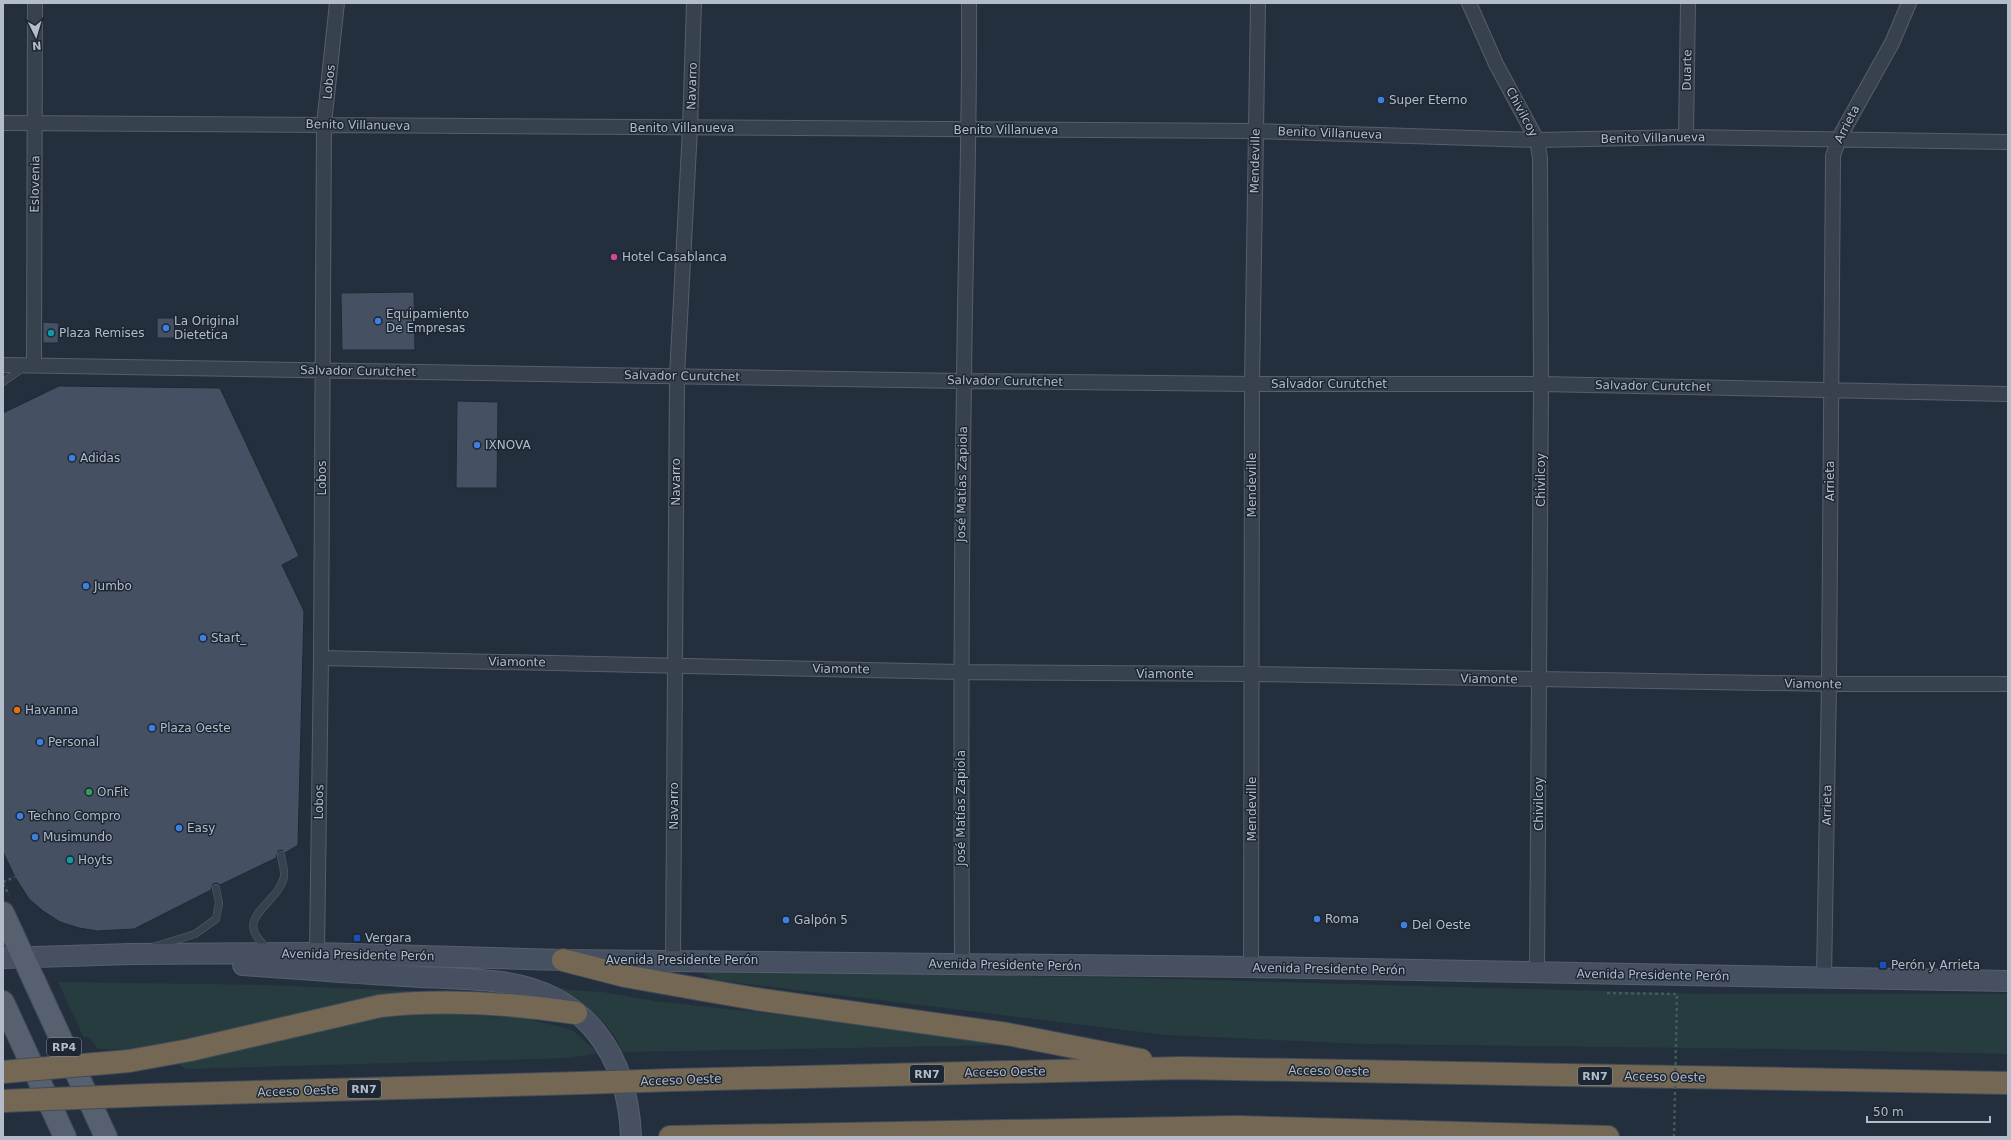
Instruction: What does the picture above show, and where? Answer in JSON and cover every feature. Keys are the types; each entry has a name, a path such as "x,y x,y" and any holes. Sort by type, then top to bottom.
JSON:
{"highway":[{"path":"563,960 625,976 705,990 1007,1034 1181,1068"},
{"path":"3,1072 129,1061 190,1050 380,1006 395,1004 466,1001 508,1004 576,1013"},
{"name":"Acceso Oeste","path":"3,1101 149,1095 673,1080 1181,1068 2008,1083"},
{"path":"670,1137 1237,1127 1608,1137"}],"main road":[{"name":"RP4","path":"3,913 13,957 106,1137"},
{"name":"RP4","path":"3,1002 64,1137"}],"street":[{"name":"Eslovenia","path":"29,365 36,123 35,3"},
{"name":"Lobos","path":"317,953 322,658 324,124 338,3"},
{"name":"Navarro","path":"673,960 677,376 690,128 694,3"},
{"name":"José Matías Zapiola","path":"962,964 960,672 969,130 969,3"},
{"name":"Mendeville","path":"1251,967 1252,384 1258,3"},
{"name":"Chivilcoy","path":"1469,3 1496,64 1537,140 1540,158 1540,680 1537,974"},
{"name":"Duarte","path":"1686,137 1688,3"},
{"name":"Arrieta","path":"1824,977 1829,684 1830,391 1833,156 1839,138 1892,43 1909,3"},
{"name":"Benito Villanueva","path":"3,123 1255,131 1537,140 1686,137 1839,138 2008,142"},
{"name":"Salvador Curutchet","path":"3,365 964,381 1252,384 1541,384 2008,394"},
{"name":"Viamonte","path":"322,658 960,672 1252,674 1829,684 2008,684"},
{"name":"Avenida Presidente Perón","path":"13,957 131,954 317,953 563,960 1251,967 1537,974 1824,977 2008,981"},
{"path":"131,954 323,972 499,982 544,994 576,1013 596,1031 607,1046 618,1067 626,1088 630,1109 631,1137"}],"lane":[{"path":"3,382 29,365"},
{"path":"274,953 258,941 253,928 258,912 279,890 284,876 281,855"},
{"path":"131,954 195,934 216,919 219,903 216,888"}],"path":[{"path":"3,882 15,877"},
{"path":"1607,993 1677,994 1674,1137"}],"green space":[{"path":"703,971 1142,978 1706,994 2008,994 2008,1054 1778,1049 1365,1044 1166,1035 714,980 703,974"},
{"path":"58,982 267,985 408,991 451,1014 524,1018 572,1030 598,1053 568,1058 187,1069 150,1049 98,1049 90,1038 83,1036"},
{"path":"545,984 570,990 603,992 655,1001 928,1031 1008,1045 623,1052 614,1035 590,1010 573,998"}],"building":[{"name":"Equipamiento De Empresas","path":"414,292 415,350 342,350 341,293"},
{"name":"La Original Dietetica","path":"157,318 174,318 175,338 157,338"},
{"name":"Plaza Remises","path":"43,322 59,323 58,343 43,343"},
{"name":"Plaza Oeste","path":"59,386 220,388 299,556 282,565 304,611 298,845 285,853 282,850 278,851 276,858 220,885 217,883 213,884 211,890 134,929 97,931 79,928 60,922 43,911 29,899 15,877 3,852 3,413"},
{"name":"IXNOVA","path":"457,401 498,402 497,488 456,488"}],"place":[{"name":"Super Eterno","path":"1381,100"},
{"name":"Hotel Casablanca","path":"614,257"},
{"name":"Equipamiento De Empresas","path":"378,321"},
{"name":"La Original Dietetica","path":"166,328"},
{"name":"Plaza Remises","path":"51,333"},
{"name":"IXNOVA","path":"477,445"},
{"name":"Adidas","path":"72,458"},
{"name":"Jumbo","path":"86,586"},
{"name":"Start_","path":"203,638"},
{"name":"Havanna","path":"17,710"},
{"name":"Plaza Oeste","path":"152,728"},
{"name":"Personal","path":"40,742"},
{"name":"OnFit","path":"89,792"},
{"name":"Techno Compro","path":"20,816"},
{"name":"Easy","path":"179,828"},
{"name":"Musimundo","path":"35,837"},
{"name":"Hoyts","path":"70,860"},
{"name":"Roma","path":"1317,919"},
{"name":"Galpón 5","path":"786,920"},
{"name":"Del Oeste","path":"1404,925"},
{"name":"Vergara","path":"357,938"},
{"name":"Perón y Arrieta","path":"1883,965"}]}
